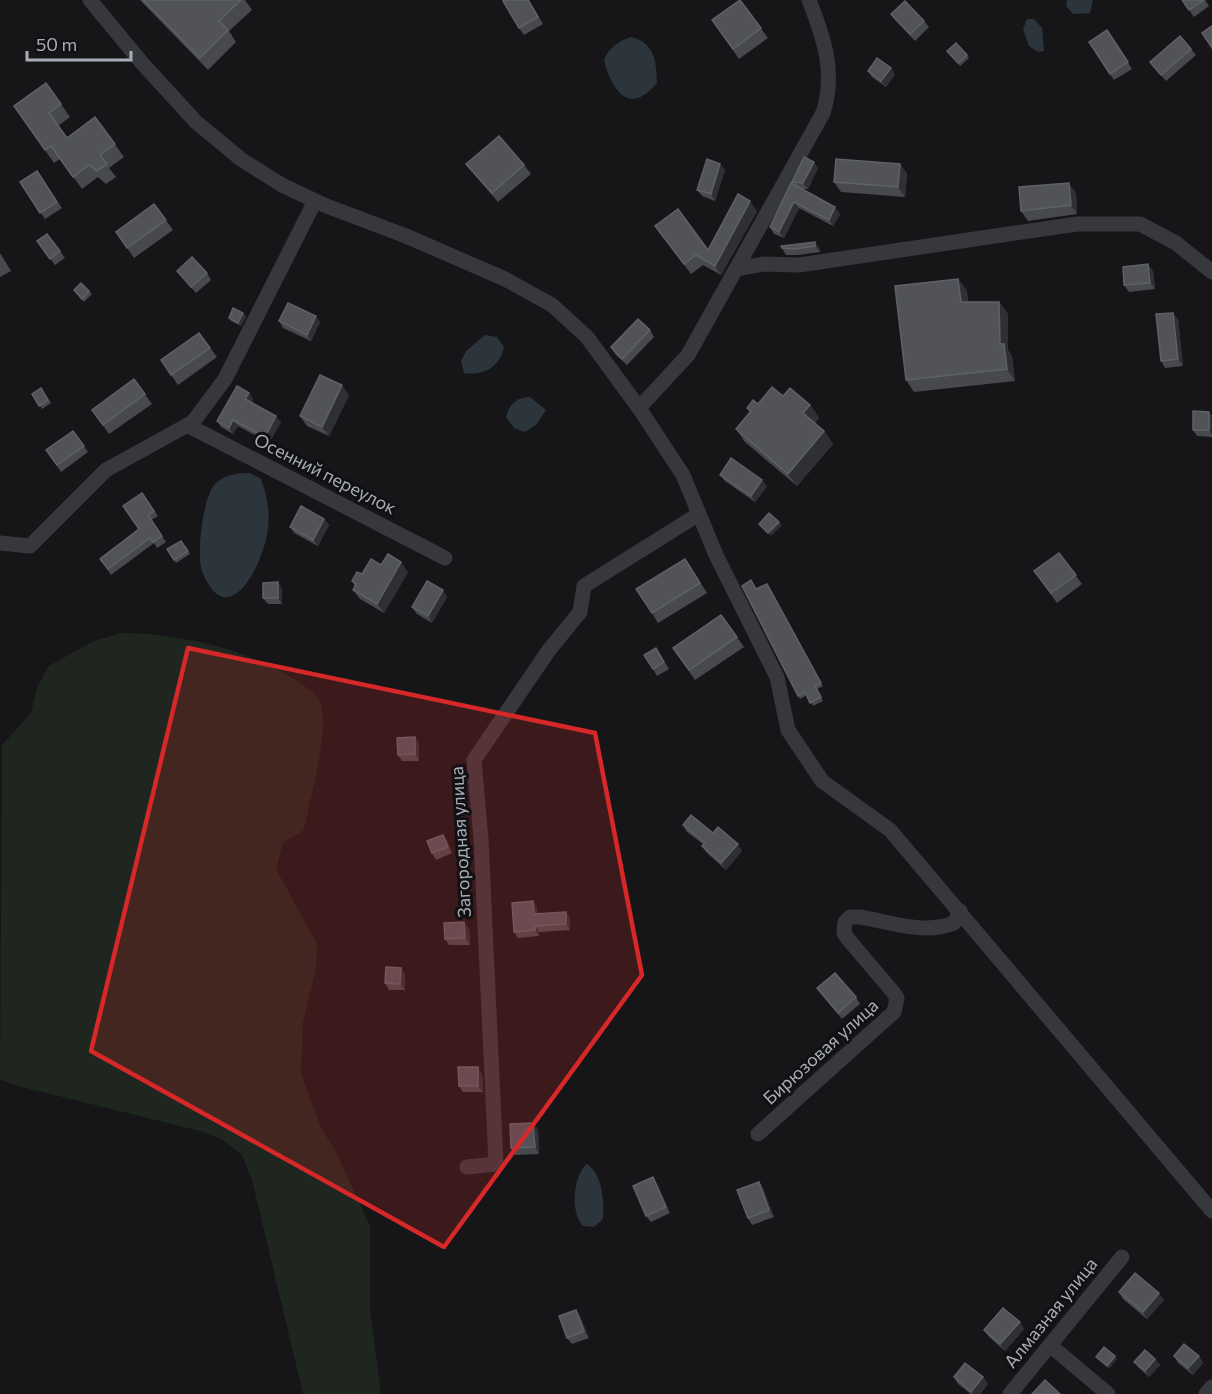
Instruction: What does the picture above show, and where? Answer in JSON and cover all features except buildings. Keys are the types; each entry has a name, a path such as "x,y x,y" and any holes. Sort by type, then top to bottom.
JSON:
{"street":[{"path":"90,0 142,63 196,122 242,160 282,186 495,275 552,304 587,337 639,408 682,475 777,677 788,730 822,781 890,830 1212,1211"},
{"path":"639,408 688,355 823,113 830,80 828,59 824,39 809,0"},
{"path":"0,543 30,546 106,470 193,422 225,379 315,201"},
{"path":"738,269 763,264 799,265 1077,224 1140,224 1176,243 1212,272"},
{"name":"Осенний переулок","path":"188,425 445,558"},
{"name":"Загородная улица","path":"467,1167 496,1164 481,839 474,760 549,650 580,612 585,586 699,514"},
{"name":"Бирюзовая улица","path":"758,1134 894,1012 897,1006 893,992 844,933 845,922 850,917 860,917 915,925 927,930 954,923 960,911"},
{"name":"Алмазная улица","path":"1010,1394 1122,1257"},
{"path":"1051,1346 1108,1394"},
{"path":"1206,1394 1212,1387"}],"highlighted area":[{"path":"188,648 595,733 642,975 444,1247 91,1051"}],"shaded area":[{"path":"1067,0 1093,0 1090,13 1073,14 1066,6"},
{"path":"1027,19 1034,19 1042,28 1044,51 1038,52 1029,46 1023,29"},
{"path":"631,37 650,48 655,60 657,83 647,93 630,99 617,90 607,72 604,60 615,46"},
{"path":"485,335 497,337 504,347 499,360 490,369 478,373 464,373 461,361 466,351"},
{"path":"530,397 546,410 536,425 525,432 514,428 506,417 514,402"},
{"path":"250,473 261,479 265,490 268,511 266,541 258,563 246,584 239,592 224,597 216,594 209,585 200,563 200,539 204,511 211,489 216,483 232,475"},
{"path":"121,633 173,637 234,651 294,679 316,696 321,704 323,732 321,749 304,830 283,843 276,869 317,944 316,969 303,1022 301,1074 321,1128 336,1152 370,1226 370,1309 381,1394 303,1394 252,1180 242,1155 223,1140 200,1131 18,1086 0,1079 2,745 31,713 37,687 49,666 94,641"},
{"path":"587,1164 596,1175 603,1197 603,1219 594,1227 583,1226 575,1204 576,1185 582,1169"}]}
